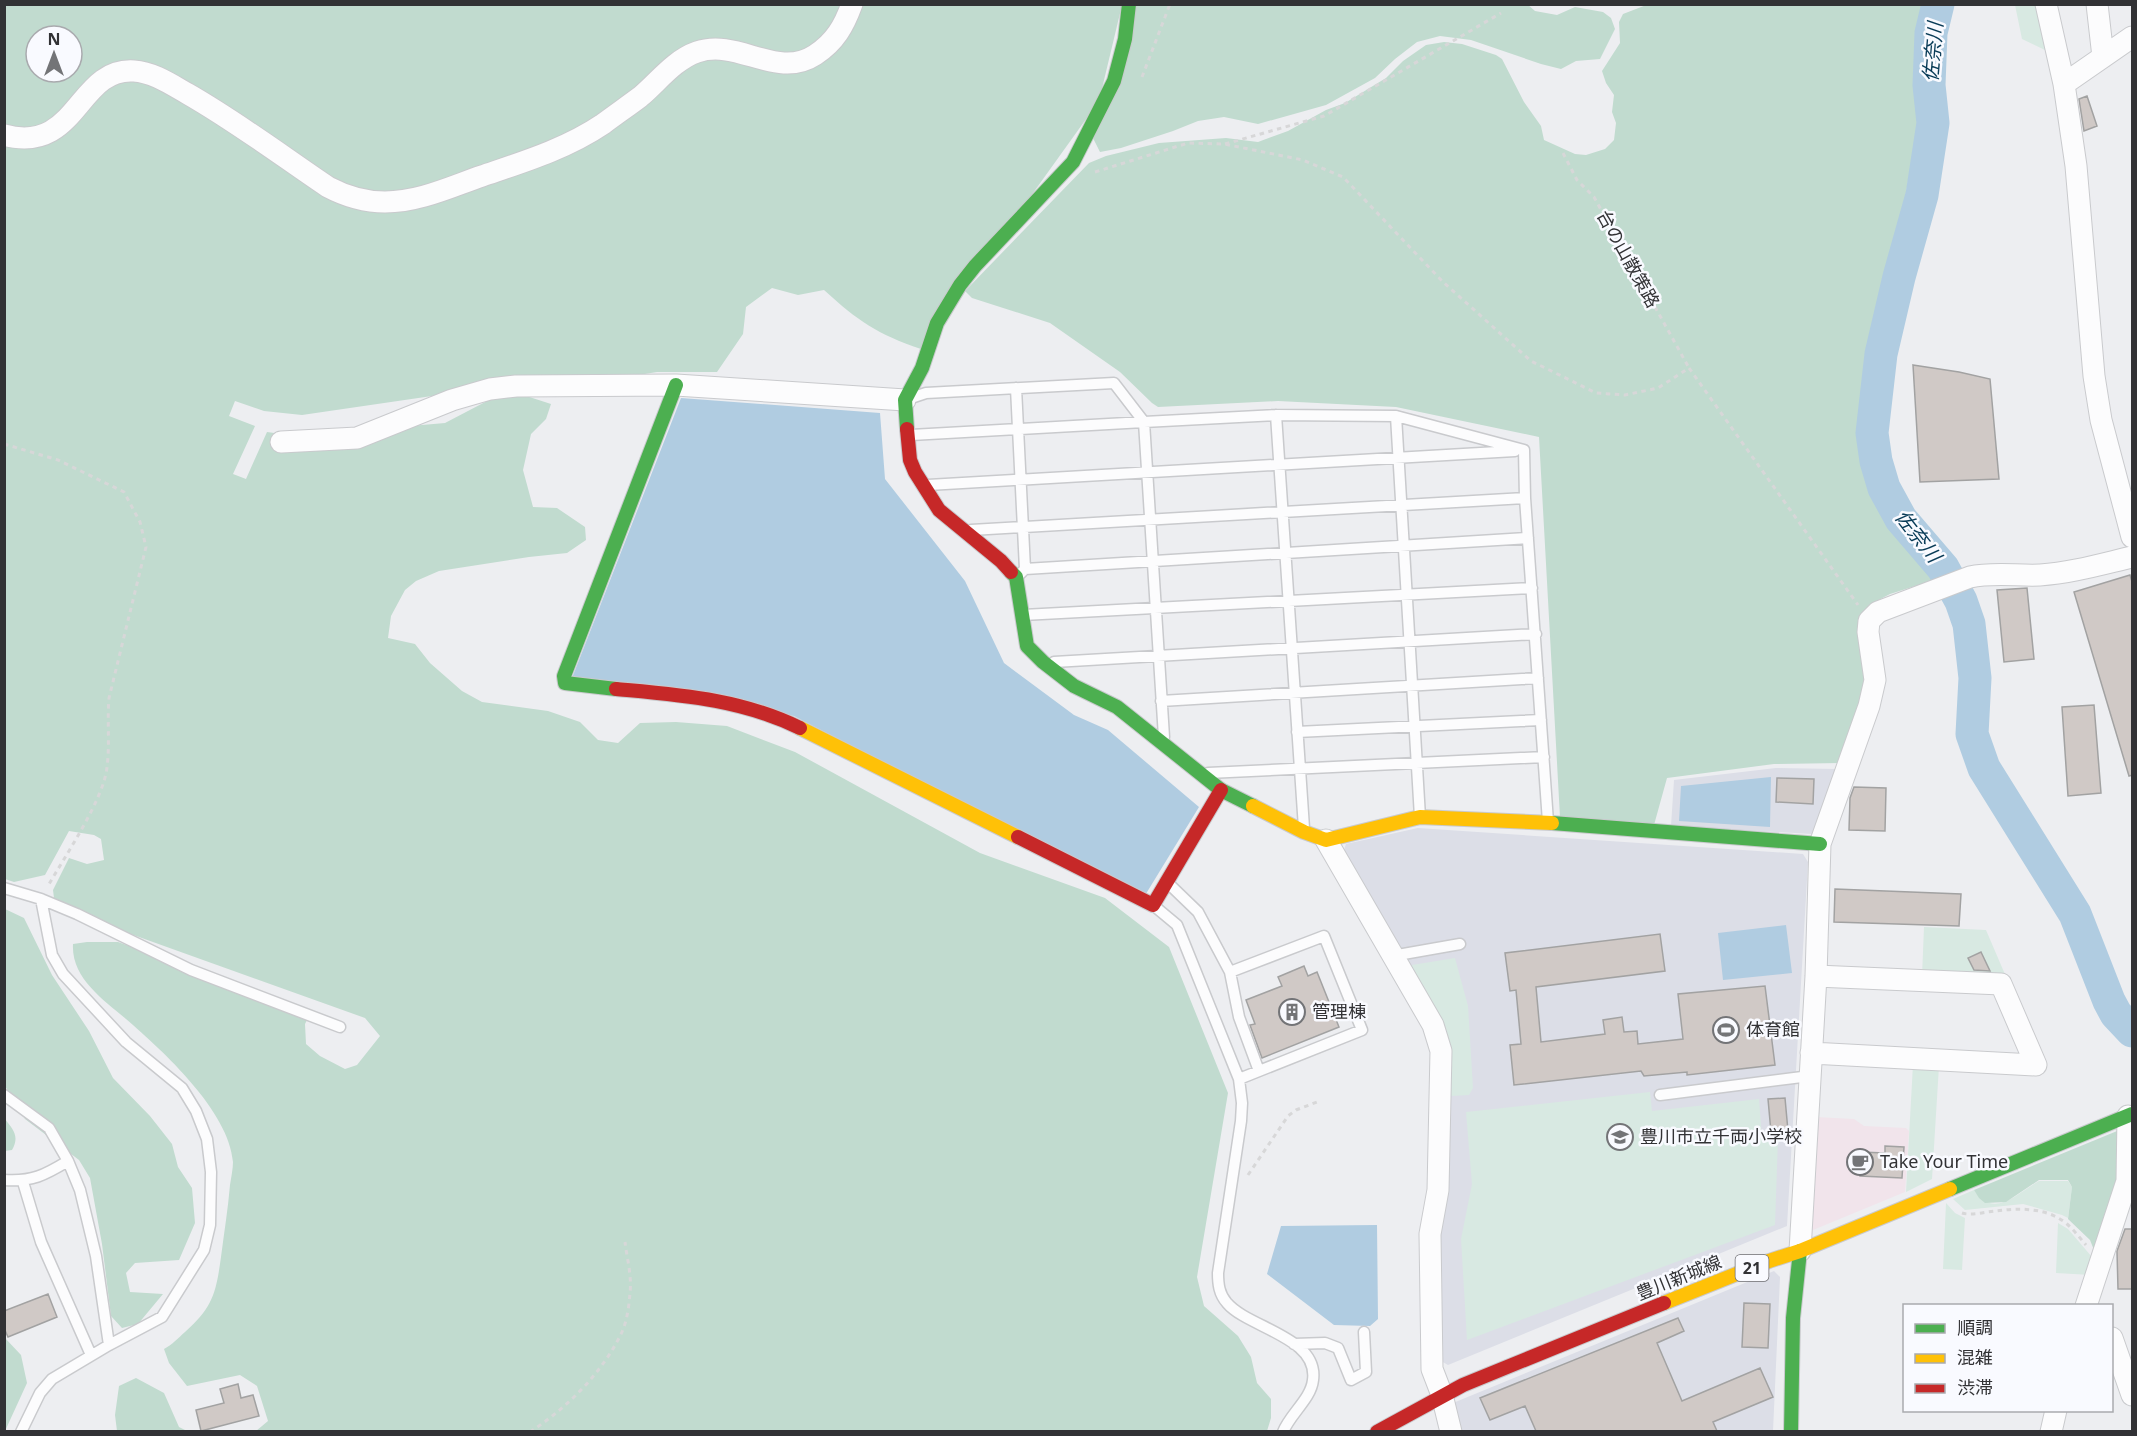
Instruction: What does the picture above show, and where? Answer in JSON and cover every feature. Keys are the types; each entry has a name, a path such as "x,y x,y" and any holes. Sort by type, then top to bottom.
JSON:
{"street":[{"path":"4,135 21,139 48,133 58,128 94,87 108,76 135,70 166,81 214,109 328,187 347,197 367,201 402,201 425,196 556,150 600,126 695,52 722,48 777,63 792,64 807,60 826,47 840,32 852,4"},
{"path":"1129,4 1125,39 1114,81 1073,162 975,266 960,285 937,323 922,368 905,400 910,460 939,510 1001,561 1021,573 1027,646 1043,662 1074,686 1117,707 1221,789 1304,832 1326,840 1420,817 1548,823 1820,844"},
{"path":"2046,4 2064,84 2076,166 2094,376 2101,420 2133,537"},
{"path":"2097,4 2103,57"},
{"path":"2064,84 2133,37"},
{"path":"281,442 357,438 452,400 490,388 516,386 676,386 905,400"},
{"path":"676,386 564,676 565,683 714,699 776,716 1105,883 1153,905 1221,789"},
{"path":"1791,1431 1795,1283 1800,1251 1816,976 1820,844 1869,706 1875,680 1868,632 1869,621 1878,612 1981,574 2040,575 2072,571 2133,557"},
{"path":"1326,840 1433,1025 1441,1051 1438,1191 1430,1234 1432,1369 1442,1395 1451,1431"},
{"path":"1811,1053 2036,1065 2001,984 1816,976"},
{"path":"2086,1304 2127,1181 2130,1115"},
{"name":"豊川新城線","path":"1377,1431 1462,1385 1769,1261 1800,1251 2130,1115"},
{"path":"2094,1281 2102,1304"},
{"path":"2113,1341 2133,1395"},
{"path":"2051,1431 2056,1412"}],"lane":[{"path":"905,400 926,393 1114,383 1144,422 1164,744"},
{"path":"1016,388 1023,527 1021,573 1152,561 1528,538"},
{"path":"1276,415 1304,832"},
{"path":"908,436 1276,415 1396,416 1524,450"},
{"path":"1396,416 1420,817"},
{"path":"924,485 1524,450"},
{"path":"1524,450 1525,498 1548,823"},
{"path":"962,530 1525,498"},
{"path":"1023,615 1532,588"},
{"path":"1043,662 1536,634"},
{"path":"1161,701 1538,678"},
{"path":"1297,732 1541,720"},
{"path":"1201,773 1544,757"},
{"path":"1166,882 1198,912 1230,972 1239,1017 1259,1071"},
{"path":"4,888 41,899 191,970 340,1027"},
{"path":"21,1431 39,1393 52,1379 162,1317 204,1250 210,1225 211,1172 207,1139 196,1111 182,1088 126,1042 63,974 52,955 41,899"},
{"path":"1153,905 1177,925 1236,1066 1239,1079 1242,1102 1241,1121 1218,1273 1221,1293 1234,1310 1294,1344 1306,1354 1312,1364 1313,1381 1309,1392 1286,1423 1283,1431"},
{"path":"1230,972 1324,936 1362,1030 1239,1079"},
{"path":"1392,957 1460,945"},
{"path":"1660,1095 1810,1076"},
{"path":"4,1095 49,1128 68,1161 80,1191 96,1256 109,1345"},
{"path":"4,1180 23,1182 47,1174 68,1161"},
{"path":"23,1182 41,1242 92,1355"},
{"path":"1294,1344 1325,1343 1338,1348 1351,1380 1366,1372 1364,1332"}],"path":[{"path":"1224,144 1324,116 1501,13"},
{"path":"1073,162 1092,173 1188,143 1224,144 1303,160 1343,177 1443,282 1531,361 1596,393 1626,395 1658,388 1689,368"},
{"name":"台の山散策路","path":"1563,153 1577,180 1594,197 1689,368 1869,621"},
{"path":"4,444 58,460 124,492 140,522 146,547 110,698 107,722 107,767 102,790 41,899"},
{"path":"1228,1204 1281,1125 1296,1110 1317,1102"},
{"path":"1956,1207 1961,1212 1970,1214 2028,1209 2058,1218 2068,1224 2088,1246"},
{"path":"530,1431 553,1417 590,1380 622,1333 631,1290 625,1242"}],"shaded area":[{"path":"2015,5 2037,5 2047,51 2022,39"},
{"path":"1776,768 1836,769 1812,834 1671,826 1674,780"},
{"name":"豊川市立千両小学校","path":"1418,828 1803,854 1808,862 1787,1226 1448,1365 1441,1361 1438,1235 1449,1049 1343,853 1346,844"},
{"path":"1924,927 1986,930 2007,979 1922,976"},
{"path":"1455,958 1468,1006 1473,1088 1469,1095 1451,1096 1451,1049 1411,969 1412,965"},
{"path":"1913,1064 1939,1066 1932,1179 1906,1192"},
{"path":"1650,1092 1652,1111 1759,1099 1762,1138 1778,1138 1775,1225 1467,1340 1461,1239 1472,1184 1466,1112"},
{"name":"Take Your Time","path":"1816,1117 1854,1119 1864,1126 1906,1128 1909,1131 1905,1192 1813,1230 1809,1227"},
{"path":"2039,1181 2068,1181 2072,1187 2068,1218 2023,1204 1965,1210 1953,1199 1974,1190 1982,1199 1998,1204"},
{"path":"1946,1203 1955,1213 1965,1218 1962,1270 1943,1269"},
{"path":"2058,1223 2068,1229 2092,1257 2091,1275 2056,1273"},
{"path":"1774,1271 1780,1277 1773,1431 1458,1431 1453,1403"}],"green space":[{"path":"1527,4 1535,11 1557,15 1575,7 1603,12 1611,18 1615,29 1600,59 1576,61 1561,69 1471,40 1440,36 1417,42 1375,78 1326,105 1258,124 1224,117 1198,121 1121,148 1100,152 1093,138 1135,5"},
{"path":"1649,4 1939,5 1875,369 1867,440 1869,465 1882,496 1896,520 1935,566 1931,581 1890,594 1869,605 1859,621 1867,675 1841,763 1774,764 1667,778 1654,825 1560,817 1539,437 1396,407 1278,401 1158,407 1120,372 1050,323 972,298 965,291 1089,163 1106,156 1159,143 1226,138 1258,142 1288,131 1326,110 1345,103 1386,78 1403,61 1426,45 1444,42 1462,44 1496,55 1502,59 1524,102 1541,126 1544,140 1575,154 1586,155 1605,149 1614,140 1616,123 1612,112 1614,95 1602,71 1620,43 1619,22 1623,14"},
{"path":"5,5 846,5 832,32 797,57 724,40 554,143 393,196 347,190 131,64 47,127 5,128"},
{"path":"858,5 1122,5 1099,101 921,349 892,338 869,325 824,290 798,295 772,288 746,307 743,334 717,372 657,372 607,380 508,377 432,396 302,415 264,411 235,401 229,416 255,426 233,474 246,479 267,432 296,436 445,423 489,400 517,393 551,404 546,419 531,434 523,470 533,507 557,508 585,527 586,540 567,553 439,571 416,581 405,590 391,616 388,638 415,644 430,663 462,691 482,702 548,711 580,722 598,740 618,743 640,723 676,722 727,726 795,752 980,853 1105,898 1169,947 1228,1093 1197,1277 1204,1306 1238,1336 1251,1357 1257,1383 1271,1399 1271,1418 1267,1431 256,1431 268,1421 257,1386 240,1375 187,1386 169,1363 164,1349 202,1315 215,1290 233,1168 229,1143 220,1123 192,1083 141,1032 90,987 77,967 73,944 118,942 311,1012 305,1024 306,1044 320,1056 345,1069 357,1065 380,1036 365,1018 100,923 62,904 54,898 53,890 69,858 87,864 104,860 101,839 94,835 69,831 45,875 14,882 5,879 5,142 22,146 114,82 146,79 344,202 484,184 706,56 797,71"},
{"path":"5,909 24,918 52,975 89,1031 113,1078 150,1116 172,1144 178,1167 192,1188 195,1223 179,1260 135,1263 126,1273 130,1292 163,1294 138,1324 122,1328 111,1316 102,1244 90,1178 79,1160 25,1119 5,1086"},
{"path":"4,1118 13,1129 15,1137 12,1150 5,1151"},
{"path":"2122,1129 2123,1178 2096,1255 2090,1240 2068,1219 2072,1187 2068,1180 2039,1180 2006,1202 1985,1203 1974,1190"},
{"path":"5,1338 21,1355 27,1383 5,1431"},
{"path":"136,1378 164,1393 179,1427 187,1431 117,1431 115,1415 119,1386"}],"water":[{"path":"681,398 880,413 885,479 965,581 1004,663 1074,715 1108,730 1199,807 1144,897 794,716 572,678"},
{"path":"1771,777 1770,827 1679,821 1681,786"},
{"path":"1786,925 1792,973 1723,980 1718,933"},
{"path":"1377,1225 1378,1319 1370,1326 1334,1325 1267,1274 1281,1226"}],"building":[{"path":"2087,96 2097,126 2084,131 2079,99"},
{"path":"1913,365 1990,379 1999,479 1920,482"},
{"path":"2130,575 2133,585 2133,775 2129,776 2074,592"},
{"path":"2027,588 2034,659 2004,662 1997,590"},
{"path":"2094,705 2101,793 2068,796 2062,707"},
{"path":"1777,778 1814,779 1813,804 1776,802"},
{"path":"1854,787 1886,788 1885,831 1849,830 1850,798"},
{"path":"1835,889 1961,894 1959,926 1834,922"},
{"path":"1660,934 1665,971 1536,987 1541,1042 1605,1034 1603,1020 1622,1017 1624,1032 1637,1031 1638,1044 1683,1039 1678,994 1765,986 1775,1065 1687,1075 1687,1072 1644,1076 1641,1071 1514,1085 1510,1045 1521,1044 1516,990 1510,991 1505,953"},
{"path":"1981,952 1990,971 1974,970 1968,958"},
{"name":"管理棟","path":"1304,966 1308,976 1317,972 1339,1027 1262,1058 1250,1025 1255,1024 1246,1000 1282,986 1278,977"},
{"path":"1785,1098 1788,1131 1771,1132 1768,1099"},
{"path":"1885,1146 1904,1147 1902,1178 1860,1176 1861,1152 1885,1153"},
{"path":"2125,1229 2133,1229 2133,1289 2118,1289 2117,1251"},
{"path":"48,1294 57,1317 8,1337 4,1328 4,1311"},
{"path":"1744,1303 1770,1304 1768,1348 1742,1347"},
{"path":"1678,1318 1684,1331 1657,1343 1682,1401 1760,1368 1773,1397 1713,1422 1717,1431 1536,1431 1525,1406 1490,1420 1480,1398"},
{"path":"238,1384 241,1398 253,1395 259,1416 201,1431 196,1410 224,1403 220,1389"}],"waterway":[{"name":"佐奈川","path":"1938,4 1931,33 1929,85 1933,123 1922,195 1881,354 1872,433 1876,461 1884,488 1901,519 1943,568 1961,601 1969,624 1975,678 1972,734 1984,768 2075,914 2109,1001 2116,1014 2132,1031"}],"traffic: fast":[{"path":"907,429 905,400 922,368 937,323 960,285 975,266 1073,162 1114,81 1125,39 1129,4"},
{"path":"616,689 565,683 564,676 676,385"},
{"path":"1011,572 1016,577 1027,646 1043,662 1074,686 1117,707 1221,790 1253,806"},
{"path":"1552,823 1820,844"},
{"path":"1950,1189 2132,1114"},
{"path":"1791,1432 1793,1318 1800,1251"}],"traffic: slow":[{"path":"800,728 1018,837"},
{"path":"1253,806 1304,832 1326,840 1420,817 1552,823"},
{"path":"1664,1303 1800,1251 1950,1189"}],"traffic: jam":[{"path":"907,429 910,460 939,510 1001,561 1011,572"},
{"path":"616,689 687,696 733,704 778,718 800,728"},
{"path":"1018,837 1153,905 1221,790"},
{"path":"1377,1432 1463,1385 1664,1303"}],"place":[{"name":"管理棟","path":"1292,1012"},
{"name":"体育館","path":"1726,1030"},
{"name":"豊川市立千両小学校","path":"1620,1137"},
{"name":"Take Your Time","path":"1860,1162"}]}
